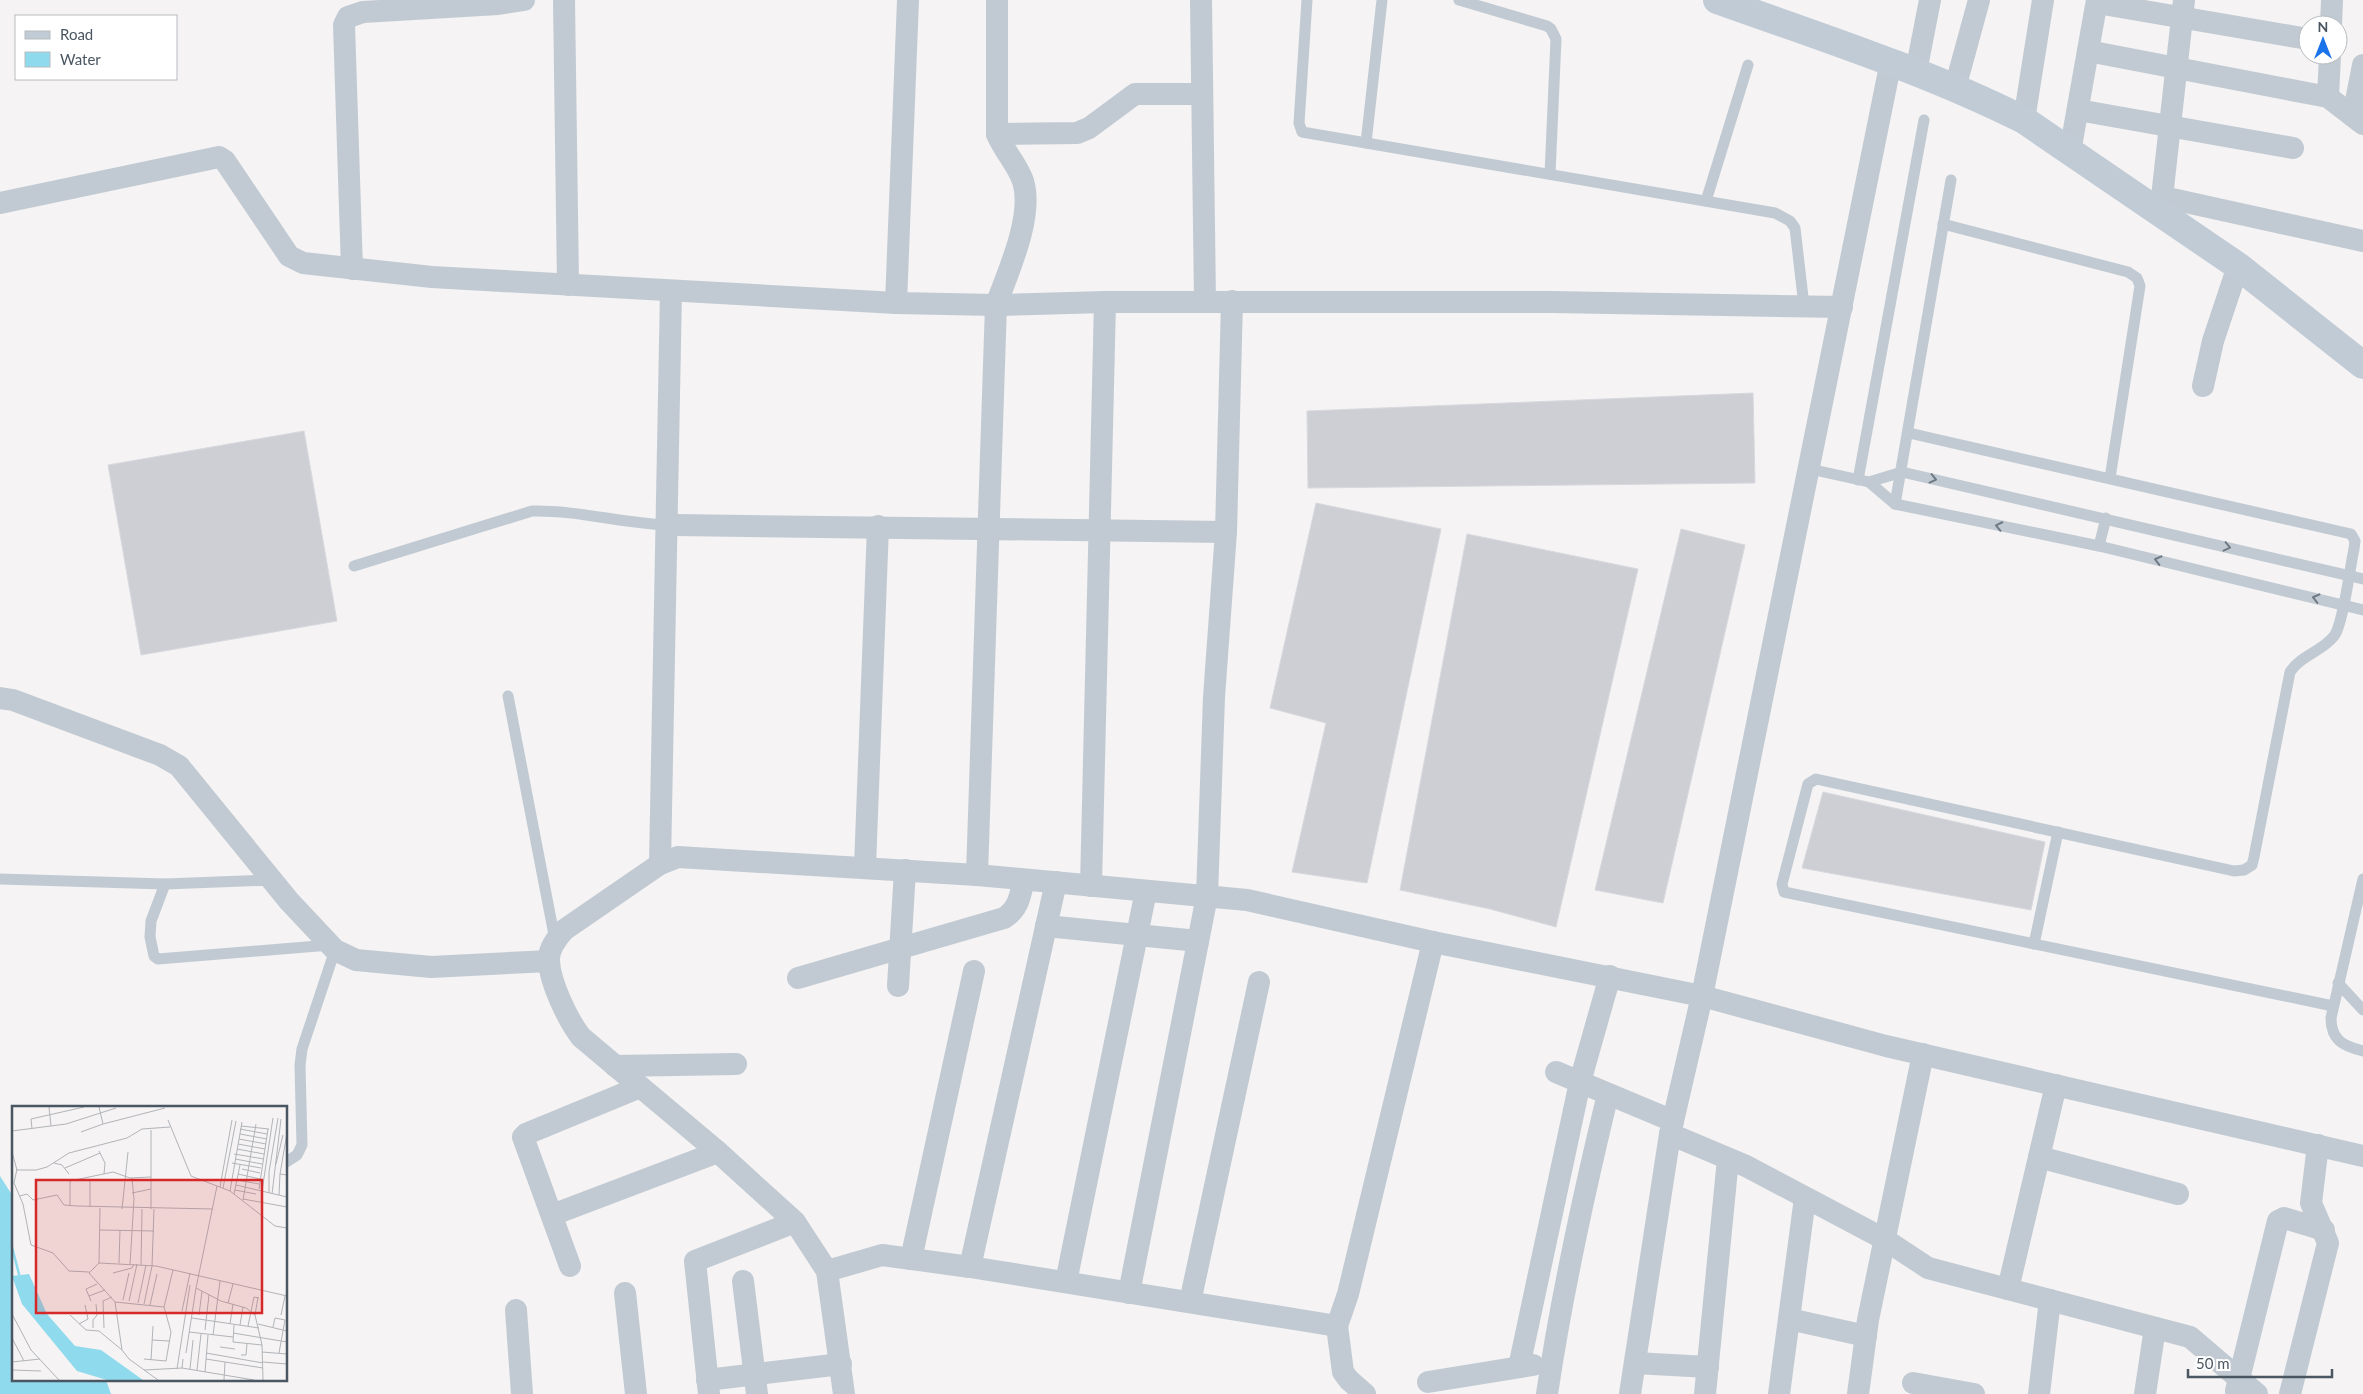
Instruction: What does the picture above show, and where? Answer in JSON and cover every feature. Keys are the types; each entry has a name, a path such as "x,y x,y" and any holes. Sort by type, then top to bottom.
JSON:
{"street":[{"path":"352,269 344,25 348,17 363,12 498,4 524,0"},
{"path":"564,0 568,285"},
{"path":"896,303 908,0"},
{"path":"977,875 996,305 1017,244 1026,198 1020,172 1000,143 997,134 997,0"},
{"path":"1201,0 1205,301"},
{"path":"1717,0 1903,67 2024,120 2070,152 2161,206 2363,365"},
{"path":"1630,1394 1672,1127 1702,996 1810,469 1820,405 1842,307 1903,67 1930,0"},
{"path":"1954,88 1979,0"},
{"path":"2024,120 2043,0"},
{"path":"2331,15 2332,0"},
{"path":"2070,152 2097,2 2183,9 2298,37"},
{"path":"2161,206 2183,9"},
{"path":"2088,51 2328,97 2358,120"},
{"path":"2328,97 2330,65"},
{"path":"2358,120 2363,65"},
{"path":"997,134 1077,133 1089,128 1135,94 1202,94"},
{"path":"2078,110 2293,148"},
{"path":"0,203 219,157 225,161 289,256 303,263 432,277 896,303 996,305 1232,301 1842,307"},
{"path":"2161,206 2363,241"},
{"path":"2203,386 2213,341 2238,266"},
{"path":"660,864 670,290"},
{"path":"1129,1293 1207,896 1214,697 1226,532 1232,301"},
{"path":"1091,886 1105,302"},
{"path":"666,525 878,526 987,530 1226,532"},
{"path":"865,867 878,526"},
{"path":"0,698 13,700 170,760 186,773 222,822 332,948 356,960 432,967 552,951"},
{"path":"844,1394 827,1271 796,1222 718,1152 581,1037 572,1025 556,988 552,951 564,930 660,864 678,857 977,875 1247,900 1433,942 1610,976 1702,996 1923,1054 2363,1156"},
{"path":"898,986 905,870"},
{"path":"798,978 1004,918 1013,912 1017,906 1024,880"},
{"path":"970,1267 1056,882"},
{"path":"1066,1282 1146,891"},
{"path":"1046,926 1198,940"},
{"path":"1365,1394 1343,1372 1337,1326 1348,1294 1433,942"},
{"path":"910,1260 974,971"},
{"path":"1519,1367 1580,1082 1610,976"},
{"path":"1190,1302 1259,982"},
{"path":"1858,1394 1866,1336 1884,1239 1923,1054"},
{"path":"615,1066 736,1064"},
{"path":"1556,1072 1608,1094 1672,1127 1728,1159 1884,1239 1928,1268 2190,1337 2237,1387 2257,1394"},
{"path":"2008,1289 2056,1085"},
{"path":"570,1266 523,1137 526,1134 640,1087"},
{"path":"1547,1394 1573,1242 1608,1094"},
{"path":"2290,1394 2328,1243 2311,1203 2318,1145"},
{"path":"552,1215 718,1152"},
{"path":"2039,1157 2178,1194"},
{"path":"1705,1394 1728,1159"},
{"path":"1779,1394 1805,1198"},
{"path":"2237,1387 2278,1221 2284,1218 2324,1230"},
{"path":"796,1222 695,1261 708,1387 756,1384 841,1364"},
{"path":"827,1271 882,1255 970,1267 1337,1326"},
{"path":"744,1281 756,1384"},
{"path":"625,1293 636,1394"},
{"path":"2040,1394 2050,1300"},
{"path":"516,1310 518,1370 522,1394"},
{"path":"1789,1319 1866,1336"},
{"path":"2145,1394 2155,1328"},
{"path":"1428,1382 1464,1385 1519,1367 1552,1361"},
{"path":"1635,1363 1708,1366"},
{"path":"1913,1383 1974,1394"}],"lane":[{"path":"1307,0 1299,129 1306,134 1775,213 1790,221 1797,236 1804,306"},
{"path":"1366,143 1382,0"},
{"path":"1458,0 1546,26 1554,34 1556,39 1550,174"},
{"path":"1706,201 1748,65"},
{"path":"1864,481 1924,120"},
{"path":"1895,504 1951,180"},
{"path":"1943,224 2128,272 2136,278 2140,286 2110,478"},
{"path":"1908,432 2350,534 2355,541 2339,628 2334,636 2295,664 2290,672 2252,865 2244,870 2234,871 1816,779 1808,784 1782,884 1784,892 2333,1006"},
{"path":"1810,469 1864,481 1895,504 2099,546 2363,610"},
{"path":"1864,481 1902,472 2363,579"},
{"path":"354,566 532,511 549,511 628,522 666,525"},
{"path":"2099,546 2106,518"},
{"path":"508,696 552,951"},
{"path":"2034,944 2058,832"},
{"path":"0,879 164,884 272,880"},
{"path":"2363,879 2338,983 2331,1026 2339,1042 2363,1051"},
{"path":"164,884 150,929 154,956 158,959 332,948 302,1049 300,1065 302,1145 297,1155 288,1161"},
{"path":"2338,983 2363,1010"}],"water":[{"path":"0,1176 12,1195 12,1382 107,1382 111,1394 0,1394"}],"building":[{"path":"1753,393 1755,483 1308,488 1307,411"},
{"path":"304,431 337,621 141,655 108,465"},
{"path":"1316,503 1441,529 1367,883 1292,872 1326,723 1270,708"},
{"path":"1681,529 1745,545 1663,903 1595,890"},
{"path":"1467,534 1638,569 1556,927 1490,909 1400,890"},
{"path":"1823,792 2045,842 2031,910 1802,868"}]}
